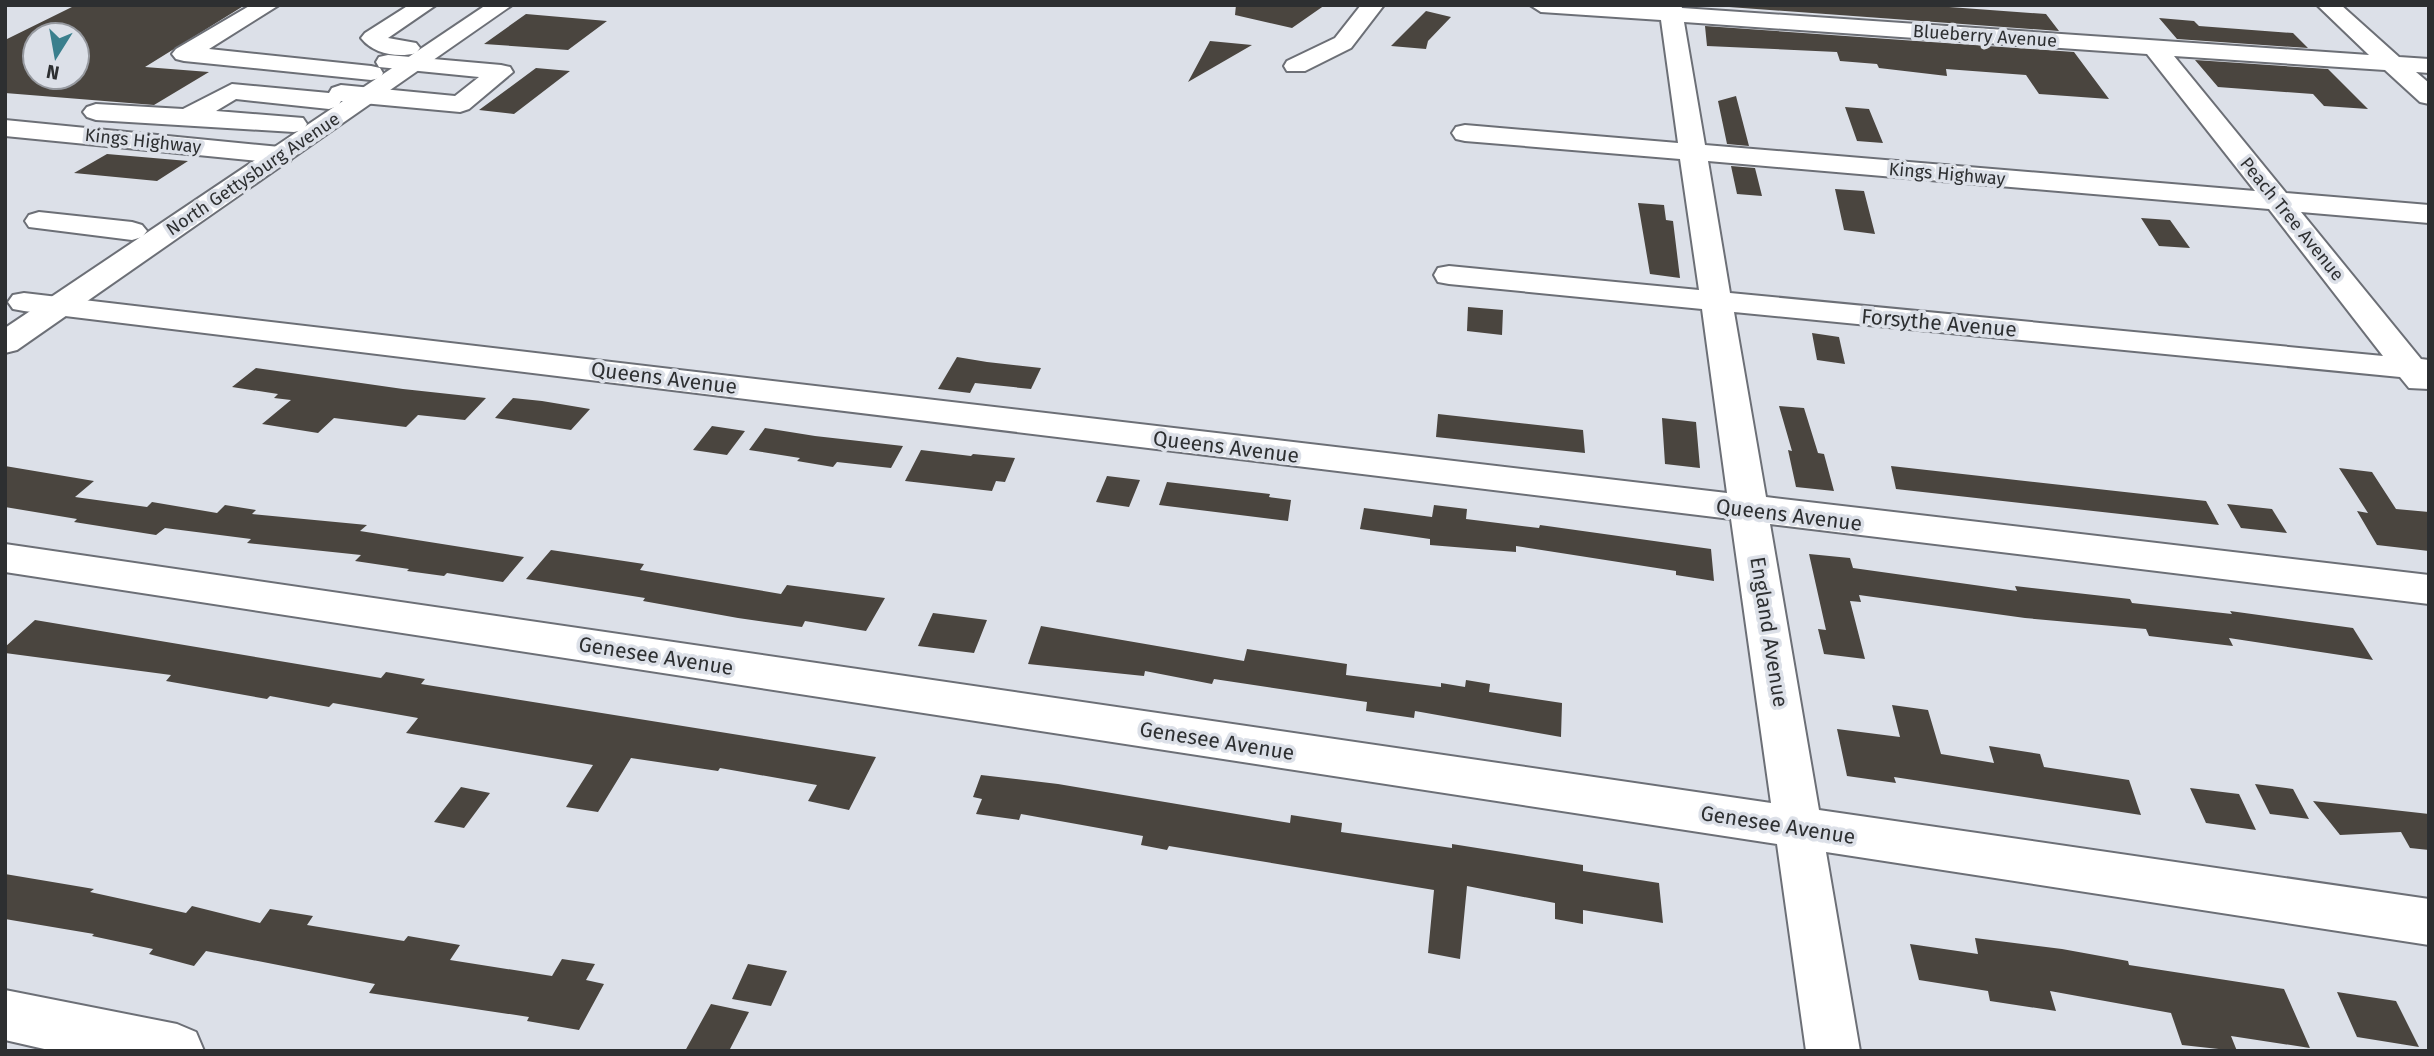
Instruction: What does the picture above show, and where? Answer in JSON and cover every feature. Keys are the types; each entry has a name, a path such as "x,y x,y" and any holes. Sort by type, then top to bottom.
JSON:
{"street":[{"path":"268,5 184,54 328,69 397,67"},
{"path":"328,69 425,5"},
{"name":"North Gettysburg Avenue","path":"15,309 132,231 266,154 294,124 335,97 397,67 472,5"},
{"name":"North Gettysburg Avenue","path":"5,343 62,305 266,154 397,67 501,5"},
{"path":"1296,66 1343,43 1373,5"},
{"name":"Blueberry Avenue","path":"1541,5 1671,10 2155,48 2429,66"},
{"path":"2328,5 2429,97"},
{"name":"England Avenue","path":"1671,10 1833,1051"},
{"path":"373,40 397,67"},
{"name":"Peach Tree Avenue","path":"2155,48 2423,376"},
{"path":"188,117 232,91 335,97"},
{"path":"11,110 294,124"},
{"name":"Kings Highway","path":"5,128 266,154"},
{"name":"Kings Highway","path":"1465,133 2429,214"},
{"path":"39,221 132,231"},
{"name":"Forsythe Avenue","path":"1448,275 2423,376"},
{"name":"Queens Avenue","path":"15,309 62,305 1750,511 2429,590"},
{"name":"Genesee Avenue","path":"5,558 2429,922"},
{"path":"5,1015 177,1051"}],"building":[{"path":"76,5 245,5 145,67 209,72 154,105 5,93 5,40 21,32 21,91 91,91 91,21 44,21"},
{"path":"1236,5 1325,5 1292,28 1235,15"},
{"path":"1702,5 1922,5 2046,14 2059,31"},
{"path":"1426,11 1451,17 1428,41 1426,49 1391,46"},
{"path":"526,14 607,21 568,50 484,44"},
{"path":"2159,18 2194,21 2199,26 2293,33 2308,48 2177,39"},
{"path":"1705,26 2074,52 2109,99 2039,94 2026,75 1946,69 1947,76 1879,68 1877,64 1840,61 1837,52 1707,46"},
{"path":"1210,41 1252,45 1188,82"},
{"path":"2195,60 2328,69 2368,109 2324,106 2313,94 2218,87"},
{"path":"536,68 570,71 514,114 479,110"},
{"path":"1736,96 1749,146 1727,144 1718,101"},
{"path":"1845,107 1869,109 1883,143 1857,141"},
{"path":"107,154 188,161 157,181 74,173"},
{"path":"1731,166 1755,168 1762,196 1737,194"},
{"path":"1835,189 1864,191 1875,234 1844,230"},
{"path":"1638,203 1664,205 1666,220 1673,221 1680,278 1650,274"},
{"path":"2141,218 2170,220 2190,248 2159,246"},
{"path":"1468,307 1503,310 1502,335 1467,331"},
{"path":"1812,333 1839,337 1845,364 1817,360"},
{"path":"957,357 1041,368 1031,389 975,383 970,393 938,389"},
{"path":"256,368 486,398 465,420 418,415 406,427 334,418 318,433 262,424 291,400 274,398 278,394 232,387"},
{"path":"513,398 590,409 571,430 495,418"},
{"path":"1779,406 1804,408 1818,453 1824,454 1834,491 1796,487 1788,450 1792,451"},
{"path":"1438,414 1583,430 1585,453 1436,437"},
{"path":"1662,418 1696,422 1700,468 1665,464"},
{"path":"712,426 745,431 727,455 693,450"},
{"path":"765,428 903,446 891,468 837,462 833,467 797,461 800,458 749,450"},
{"path":"921,450 1015,458 1005,482 996,481 992,491 905,481"},
{"path":"5,466 94,481 75,497 147,507 152,502 217,513 225,505 256,510 252,514 367,525 360,531 524,557 503,582 447,573 444,576 407,571 409,569 355,561 361,555 247,543 251,539 165,528 156,535 74,522 77,519 5,507"},
{"path":"1891,466 2206,501 2219,525 1896,489"},
{"path":"2339,468 2372,472 2396,509 2429,512 2429,551 2377,545 2357,511 2368,513"},
{"path":"1107,476 1140,480 1129,507 1096,502"},
{"path":"1167,482 1270,494 1269,497 1291,500 1288,521 1159,505"},
{"path":"2227,504 2272,509 2287,533 2241,528"},
{"path":"1434,505 1467,509 1466,519 1539,528 1540,525 1711,549 1714,581 1676,575 1676,571 1516,546 1516,552 1430,545 1430,539 1360,529 1364,508 1432,517"},
{"path":"551,550 644,564 640,570 781,594 787,585 885,598 866,631 805,621 802,627 738,618 643,601 645,598 526,579"},
{"path":"1809,554 1850,558 1853,568 2017,591 2015,586 2130,599 2132,603 2232,614 2230,611 2353,628 2373,660 2229,638 2233,646 2149,636 2146,629 2025,618 1859,595 1861,602 1850,601 1865,659 1824,654 1818,629 1826,630"},
{"path":"933,613 987,620 974,653 918,646"},
{"path":"35,620 381,678 386,672 425,679 421,684 876,757 849,810 808,801 817,785 720,768 718,771 631,758 598,812 566,807 593,765 406,733 418,718 333,703 329,707 270,696 267,699 166,681 171,675 5,653 5,647"},
{"path":"1041,626 1244,661 1247,649 1347,664 1346,675 1441,687 1441,683 1465,687 1466,680 1490,684 1489,692 1562,703 1561,737 1415,711 1414,718 1366,711 1367,702 1214,679 1212,684 1145,671 1144,676 1028,664"},
{"path":"1892,705 1928,710 1941,754 1994,763 1989,746 2040,754 2044,767 2129,780 2141,815 1894,777 1896,783 1847,776 1837,729 1900,737"},
{"path":"981,775 1058,784 1290,823 1291,815 1342,823 1341,832 1452,848 1452,844 1583,865 1583,871 1659,883 1663,923 1583,910 1583,924 1555,919 1555,903 1467,886 1460,959 1428,953 1434,890 1169,846 1167,850 1141,845 1143,836 1021,814 1019,820 976,814 982,799 973,797"},
{"path":"2255,784 2293,789 2309,819 2270,814"},
{"path":"461,787 490,793 464,828 434,822"},
{"path":"2190,788 2239,794 2256,830 2206,823"},
{"path":"2313,801 2429,814 2429,850 2410,848 2401,832 2340,835"},
{"path":"5,874 94,889 90,892 186,913 192,906 260,923 270,909 313,916 307,925 404,941 408,936 460,945 450,960 552,976 562,959 595,964 586,980 604,984 579,1030 527,1021 529,1017 369,993 375,984 206,951 194,966 149,954 153,949 92,936 94,934 5,919"},
{"path":"1975,938 2062,949 2128,961 2129,965 2284,989 2310,1048 2231,1036 2237,1051 2182,1045 2171,1013 2050,991 2056,1011 1990,1001 1988,991 1919,980 1910,944 1978,954"},
{"path":"748,964 787,971 771,1006 732,999"},
{"path":"2337,992 2396,1001 2419,1047 2357,1037"},
{"path":"711,1004 749,1012 729,1051 685,1051"}]}
